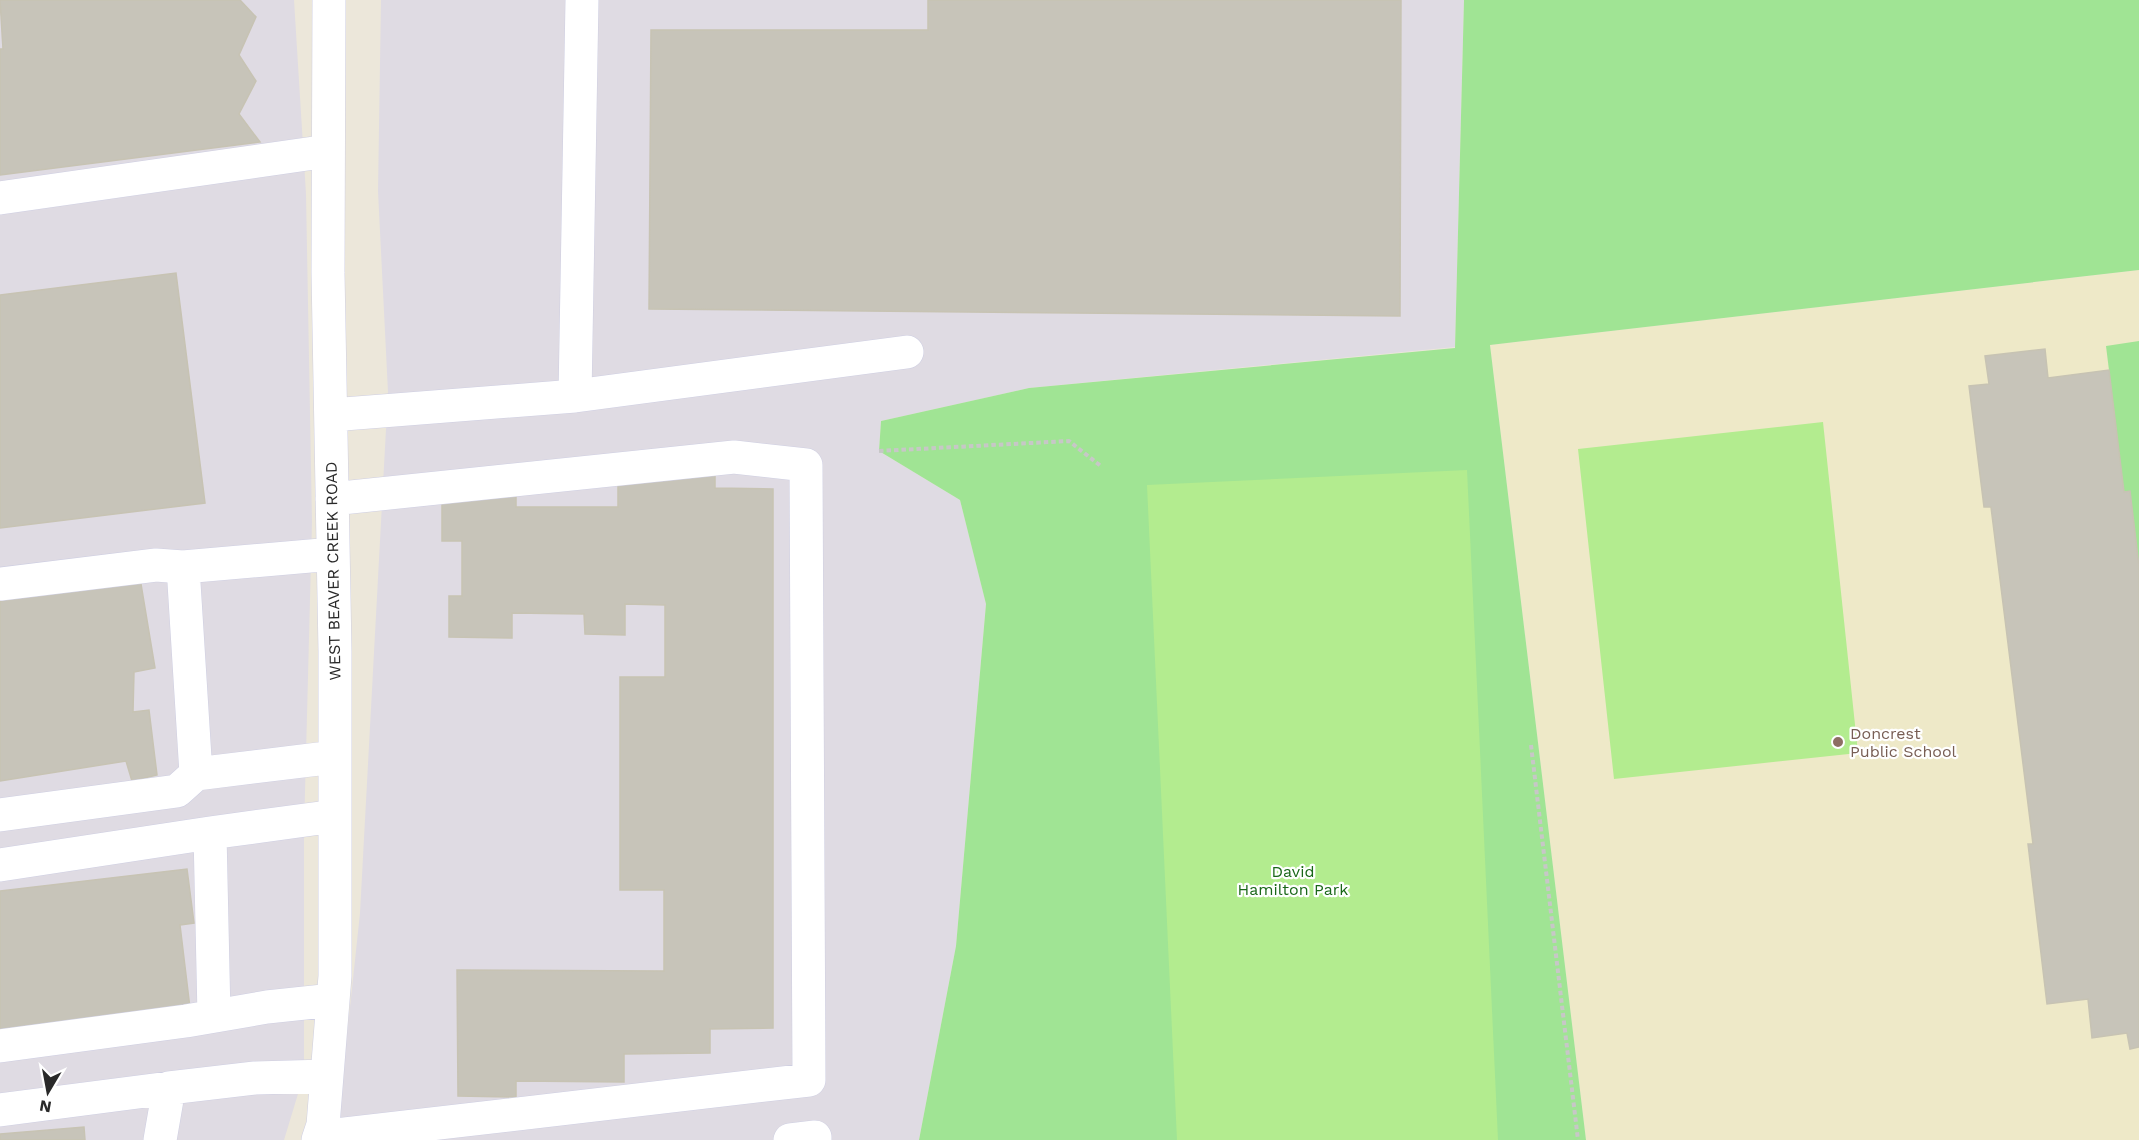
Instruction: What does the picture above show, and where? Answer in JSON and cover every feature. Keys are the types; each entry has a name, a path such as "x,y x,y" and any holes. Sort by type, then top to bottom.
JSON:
{"street":[{"name":"WEST BEAVER CREEK ROAD","path":"319,1138 323,1125 335,976 335,757 328,151 329,0"},
{"path":"575,396 582,0"},
{"path":"0,198 328,151"},
{"path":"331,415 575,396 907,352"},
{"path":"319,1138 809,1080 806,465 734,457 332,499"},
{"path":"0,584 156,565 183,567 333,554"},
{"path":"183,567 196,774"},
{"path":"0,815 177,791 196,774 335,757"},
{"path":"0,865 335,816"},
{"path":"210,833 214,1016"},
{"path":"0,1046 267,1007 333,1000"},
{"path":"0,1110 255,1078 327,1076"},
{"path":"160,1140 169,1088"},
{"path":"790,1140 815,1137 815,1140"}],"path":[{"path":"879,451 1069,441 1102,467"},
{"path":"1531,745 1578,1140"}],"shaded area":[{"path":"0,0 294,0 306,194 312,522 304,831 304,1074 284,1140 0,1140"},
{"path":"381,0 1464,0 1455,347 1029,388 881,421 879,451 960,500 986,604 956,946 919,1140 336,1140 360,913 388,392 378,191"},
{"name":"Doncrest Public School","path":"2139,270 2139,1140 1586,1140 1490,345"}],"green space":[{"name":"David Hamilton Park","path":"1464,0 2139,0 2139,270 1490,345 1586,1140 919,1140 956,946 986,604 960,500 879,451 881,421 1029,388 1455,348"},
{"path":"2139,341 2139,566 2130,492 2124,492 2106,346"},
{"path":"1823,422 1858,753 1614,779 1578,449"},
{"name":"David Hamilton Park","path":"1467,470 1498,1140 1177,1140 1147,485"}],"building":[{"path":"0,0 240,0 256,17 239,55 256,81 239,114 260,142 0,175 0,49 3,49"},
{"path":"928,0 1401,0 1400,316 649,309 651,30 928,30"},
{"path":"176,273 205,503 0,528 0,295"},
{"path":"2045,349 2048,378 2109,370 2124,492 2130,491 2139,566 2139,1047 2130,1049 2127,1033 2092,1038 2088,999 2047,1004 2028,844 2033,844 1991,507 1984,507 1969,386 1989,384 1985,356"},
{"path":"618,470 715,470 715,488 773,489 773,1028 710,1029 710,1053 624,1054 624,1082 516,1081 516,1097 458,1096 457,970 664,971 664,890 620,890 620,677 665,677 665,605 625,604 625,635 585,634 584,614 512,613 512,638 449,637 449,596 462,596 462,541 442,541 442,492 516,492 516,507 618,507"},
{"path":"140,578 155,668 134,672 133,712 149,710 157,775 132,781 126,761 0,781 0,601"},
{"path":"187,869 194,923 180,925 190,1008 0,1031 0,891"},
{"path":"84,1127 85,1140 0,1140 0,1134"}],"place":[{"name":"Doncrest Public School","path":"1838,742"}]}
